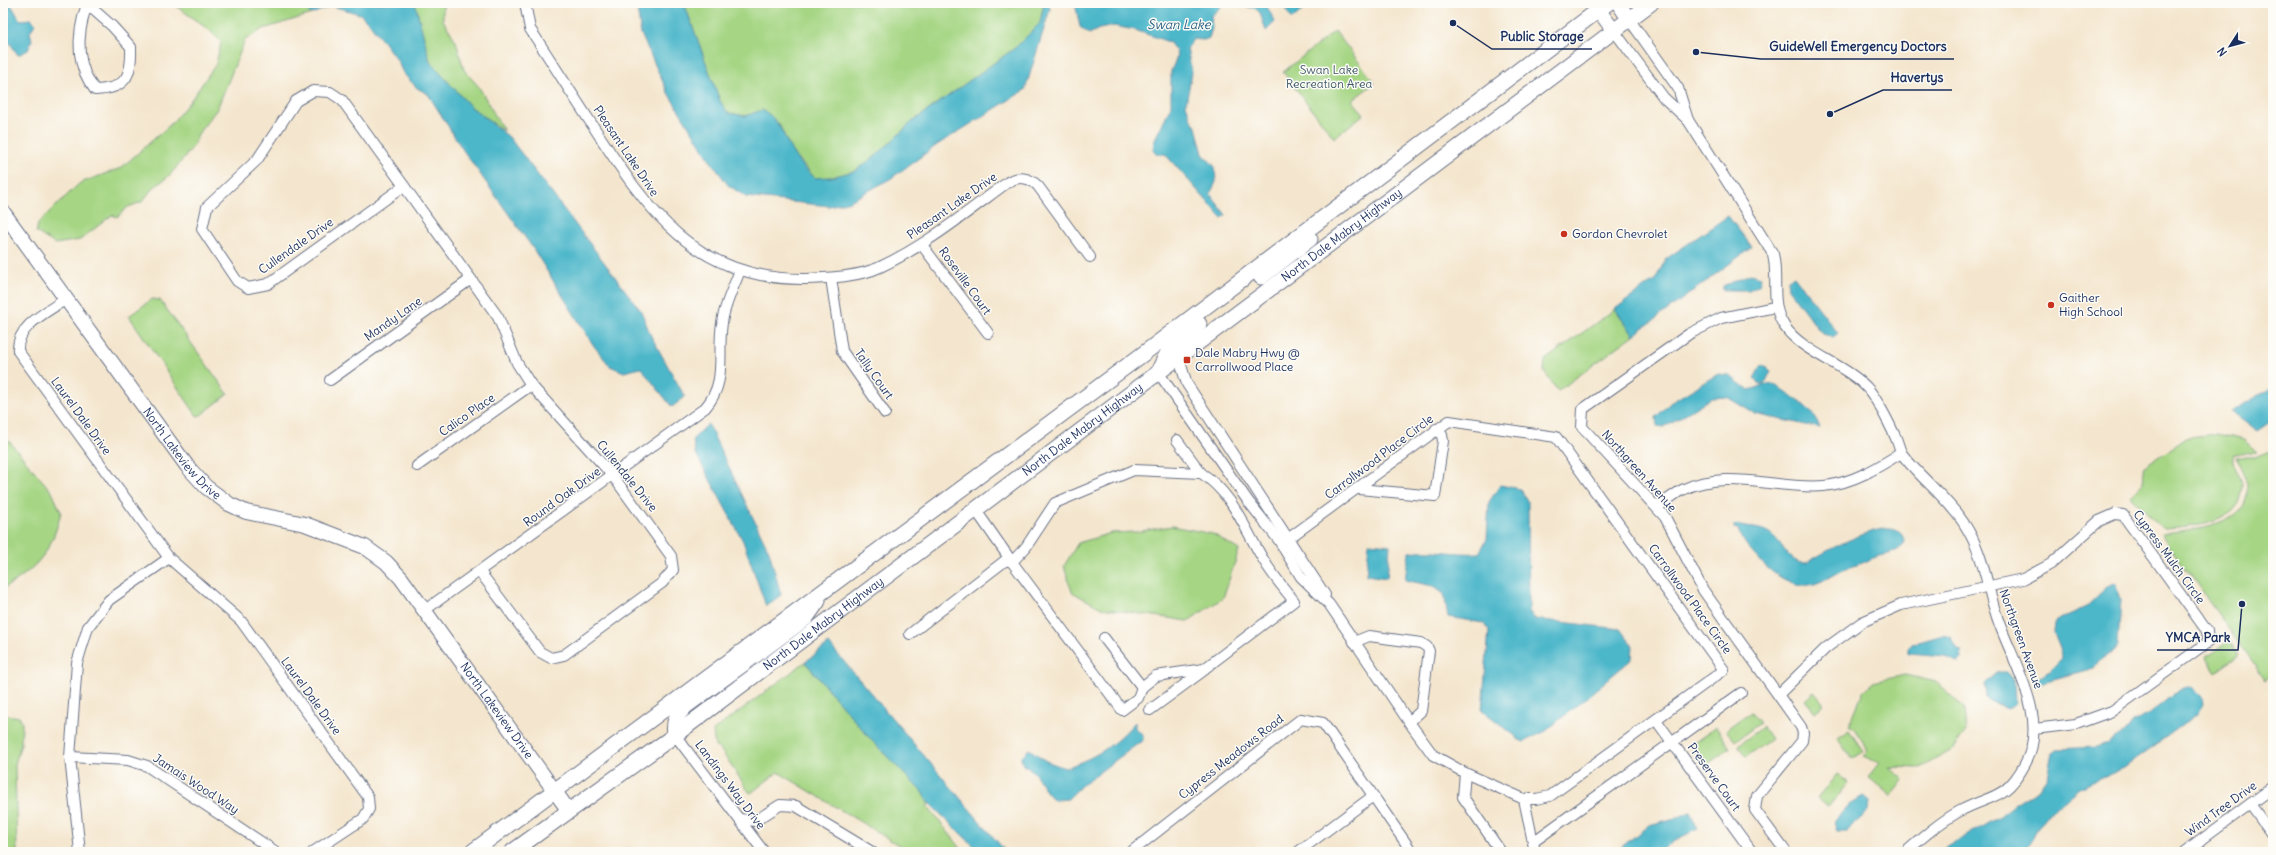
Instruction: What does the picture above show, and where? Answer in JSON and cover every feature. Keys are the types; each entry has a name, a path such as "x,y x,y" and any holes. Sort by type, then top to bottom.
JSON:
{"main road":[{"name":"North Dale Mabry Highway","path":"512,852 675,735 1178,356 1615,32 1629,19 1651,3"},
{"name":"North Dale Mabry Highway","path":"472,852 556,791 1341,204 1600,5"},
{"path":"1158,372 1170,348 1180,338 1323,229 1341,204"},
{"path":"675,735 674,724 676,716 686,706 806,618 828,588"}],"street":[{"name":"Pleasant Lake Drive","path":"525,3 530,29 623,173 647,206 677,235 697,249 740,270 784,279 831,278 879,268 922,245 1008,182 1022,178 1031,180 1038,186 1090,257"},
{"path":"1618,3 1629,19"},
{"path":"86,4 112,26 131,47 131,71 122,82 108,90 94,90 89,83 82,66 79,35 86,4"},
{"path":"1600,5 1615,32"},
{"name":"Northgreen Avenue","path":"1629,19 1678,88 1688,120 1773,254 1776,307 1779,317 1792,335 1868,390 1895,436 1902,453 1953,508 1964,524 1981,555 1988,587 2002,632 2026,687 2034,729 2030,753 2013,782 1997,796 1962,810 1936,825 1906,852"},
{"name":"Northgreen Avenue","path":"1615,32 1664,98 1688,120"},
{"name":"Cullendale Drive","path":"404,186 268,284 248,288 237,282 202,229 207,207 257,160 296,101 313,91 330,92 342,100 404,186 471,279 498,317 517,362 531,385 613,476 671,556 673,570 662,583 564,655 551,658 540,652 480,572"},
{"name":"North Lakeview Drive","path":"3,212 187,466 206,487 229,504 246,512 305,524 365,547 386,562 401,578 425,610 569,811"},
{"name":"Roseville Court","path":"922,245 988,334"},
{"name":"Round Oak Drive","path":"425,610 480,572 705,408 714,398 720,381 722,322 740,270"},
{"name":"Tally Court","path":"831,278 842,352 886,413"},
{"name":"Mandy Lane","path":"330,380 471,279"},
{"name":"Laurel Dale Drive","path":"66,299 22,330 17,341 18,351 169,558 241,621 368,797 369,809 363,819 313,852"},
{"name":"Northgreen Avenue","path":"1776,307 1721,318 1689,334 1583,409 1582,427 1657,507 1676,535 1692,571 1703,590 1779,694 1801,727 1803,733 1802,741 1757,796 1755,810 1786,852"},
{"path":"1178,356 1187,384 1257,492 1285,541 1322,587 1329,604"},
{"name":"Carrollwood Place Circle","path":"1158,372 1248,501 1285,541 1301,577 1329,604 1433,755 1465,773 1524,799 1536,800 1550,796 1724,670 1556,437 1449,420 1358,489 1285,541"},
{"name":"Calico Place","path":"417,466 531,385"},
{"path":"1358,489 1435,496 1443,440 1442,435 1436,429"},
{"path":"1206,441 1218,432"},
{"path":"1150,710 1294,601 1268,567 1236,510 1213,480 1201,473 1177,440"},
{"path":"1657,507 1682,490 1716,481 1822,486 1839,483 1871,472 1902,453"},
{"path":"1012,562 1026,547 1055,504 1134,470 1201,473"},
{"path":"1236,510 1257,492"},
{"path":"975,509 1012,562 1122,710 1138,698 1142,687 1156,676 1204,669"},
{"name":"Cypress Mulch Circle","path":"1779,694 1826,648 1862,622 1901,606 2023,579 2051,564 2099,521 2108,516 2119,514 2128,521 2207,631 2208,638 2205,645 2112,711 2076,724 2034,729"},
{"path":"80,852 70,757 77,663 88,627 109,600 169,558"},
{"path":"910,634 1006,560 1012,562"},
{"path":"1354,642 1369,636 1428,646 1429,651 1421,710 1409,722"},
{"path":"1104,638 1142,687"},
{"path":"1524,799 1534,847 1672,742 1741,693"},
{"name":"Cypress Meadows Road","path":"1131,852 1301,719 1323,723 1412,852"},
{"name":"Preserve Court","path":"1656,720 1750,851"},
{"name":"Landings Way Drive","path":"675,735 764,852"},
{"name":"Jamais Wood Way","path":"70,757 128,760 148,766 276,852"},
{"path":"1465,773 1463,797 1501,852"},
{"name":"Wind Tree Drive","path":"2185,852 2273,787"},
{"path":"1298,852 1373,796"},
{"path":"2250,804 2273,836"},
{"path":"740,819 755,822 780,805 796,806 872,852"}],"green space":[{"path":"172,3 296,3 312,14 263,29 245,40 217,109 200,131 192,148 170,175 152,189 142,202 128,207 117,217 112,215 80,240 55,244 36,232 38,224 80,183 121,168 171,124 191,100 216,64 221,42 209,30"},
{"path":"415,3 443,3 443,20 456,41 464,70 479,87 504,131 470,106 430,62"},
{"path":"684,3 1044,3 1040,23 1015,48 912,122 877,155 855,171 832,177 815,178 791,151 779,124 762,110 746,116 728,113 720,101"},
{"name":"Swan Lake Recreation Area","path":"1335,31 1375,83 1352,100 1364,114 1334,138 1283,72"},
{"path":"152,299 160,300 228,394 201,415 197,416 129,316"},
{"path":"1615,309 1634,335 1558,391 1544,372 1545,360"},
{"path":"3,434 52,492 61,512 53,538 41,558 25,574 3,589"},
{"path":"2217,434 2244,440 2257,452 2235,454 2233,456 2233,463 2242,484 2240,498 2234,508 2226,516 2215,521 2202,525 2164,529 2130,496 2144,482 2143,468 2188,437"},
{"path":"2272,450 2273,674 2265,680 2161,534 2204,528 2218,524 2232,517 2241,508 2247,496 2246,481 2236,457 2255,457"},
{"path":"1172,526 1213,534 1239,550 1223,598 1188,621 1101,608 1072,592 1064,566 1078,543 1111,533 1136,532"},
{"path":"2229,641 2239,655 2216,672 2206,657"},
{"path":"805,662 874,743 922,792 929,805 927,806 964,852 910,852 778,772 751,793 749,792 720,749 715,747 713,731"},
{"path":"1905,675 1936,682 1964,708 1966,731 1952,750 1920,768 1889,767 1904,779 1891,796 1868,777 1879,763 1863,756 1867,752 1867,748 1853,727 1849,726 1863,692 1873,682"},
{"path":"1814,692 1824,704 1815,712 1805,700"},
{"path":"1751,712 1760,723 1735,741 1726,730"},
{"path":"7,715 20,717 22,723 21,744 15,764 17,852 3,852 3,718"},
{"path":"1716,727 1730,748 1705,766 1691,745"},
{"path":"1763,727 1771,739 1746,757 1738,745"},
{"path":"1849,730 1863,751 1852,759 1837,738"},
{"path":"1837,774 1849,783 1828,807 1817,798"}],"water":[{"path":"3,3 10,3 20,20 32,19 35,24 30,32 32,40 28,50 18,55 3,33"},
{"path":"296,3 415,3 430,62 470,106 509,137 641,311 651,336 685,397 672,407 641,368 624,372 610,366 594,346 532,247 463,150 428,94 417,88 403,73 397,60 370,24 360,14 332,6 312,14"},
{"path":"636,3 684,3 720,101 728,113 746,116 762,110 768,113 777,122 796,158 815,178 832,177 855,171 877,155 912,122 1015,48 1040,23 1044,3 1048,3 1050,9 1025,90 937,145 890,179 850,201 829,206 746,197 728,185 712,163 668,93 641,34"},
{"name":"Swan Lake","path":"1075,3 1265,3 1275,22 1266,31 1260,13 1255,8 1224,4 1211,16 1212,28 1209,38 1204,40 1193,39 1187,49 1192,72 1186,104 1190,117 1196,127 1203,154 1215,167 1216,182 1210,194 1226,215 1222,218 1165,154 1156,154 1153,150 1154,141 1171,106 1171,71 1177,57 1176,51 1169,42 1135,30 1114,26 1099,29 1089,34 1080,27"},
{"path":"1281,3 1299,3 1304,9 1292,19"},
{"path":"1728,216 1752,247 1634,335 1615,309 1655,280 1666,259"},
{"path":"1750,274 1761,277 1759,285 1749,290 1723,290 1723,286"},
{"path":"1794,276 1838,333 1833,337 1822,334 1788,289 1787,281"},
{"path":"1762,365 1771,371 1765,383 1760,384 1754,378"},
{"path":"1718,374 1729,375 1748,390 1768,384 1776,385 1807,408 1820,428 1755,414 1727,397 1711,398 1664,427 1657,426 1656,417 1670,403"},
{"path":"2273,387 2273,420 2257,431 2231,412"},
{"path":"708,424 769,551 781,595 766,606 743,541 695,452 693,439"},
{"path":"1500,485 1520,489 1528,502 1529,611 1535,619 1620,629 1633,646 1632,659 1546,731 1523,742 1482,710 1489,630 1483,623 1448,617 1444,594 1433,586 1405,580 1409,552 1427,551 1479,553 1487,539 1489,502"},
{"path":"1736,525 1766,531 1777,540 1794,560 1806,563 1858,536 1874,531 1889,529 1899,532 1904,541 1894,552 1845,569 1814,584 1803,585 1783,579 1764,565 1748,548 1738,530 1734,529"},
{"path":"1369,543 1390,545 1387,578 1366,575"},
{"path":"2116,583 2121,599 2118,645 2112,652 2104,656 2094,668 2039,683 2037,677 2050,670 2062,658 2054,634 2054,625 2056,621 2088,606 2107,588"},
{"path":"1943,635 1951,637 1958,650 1961,651 1962,659 1957,662 1945,656 1908,653 1908,648 1912,644"},
{"path":"829,644 1006,852 980,852 928,802 922,792 874,743 805,662"},
{"path":"1998,672 2007,672 2014,680 2015,704 2007,710 1986,699 1985,684"},
{"path":"2191,686 2202,697 2203,704 2196,715 2124,768 2079,788 2056,807 2038,827 2025,852 1939,852 2000,816 2019,801 2038,790 2047,777 2052,752 2057,749 2097,747 2109,743 2127,730 2133,722 2150,714 2181,689"},
{"path":"1135,722 1135,728 1143,735 1143,740 1082,785 1068,799 1055,800 1046,792 1033,771 1023,765 1021,757 1029,749 1046,761 1065,768 1076,764 1086,760 1111,745"},
{"path":"1863,796 1870,801 1869,811 1846,831 1837,831 1834,821 1850,804"},
{"path":"1690,812 1698,829 1677,839 1660,852 1615,852 1649,825 1679,817"}],"place":[{"name":"Public Storage","path":"1453,23"},
{"name":"GuideWell Emergency Doctors","path":"1696,52"},
{"name":"Havertys","path":"1830,114"},
{"name":"Gordon Chevrolet","path":"1564,234"},
{"name":"Gaither High School","path":"2051,305"},
{"name":"Dale Mabry Hwy @ Carrollwood Place","path":"1187,360"},
{"name":"YMCA Park","path":"2242,604"}]}
